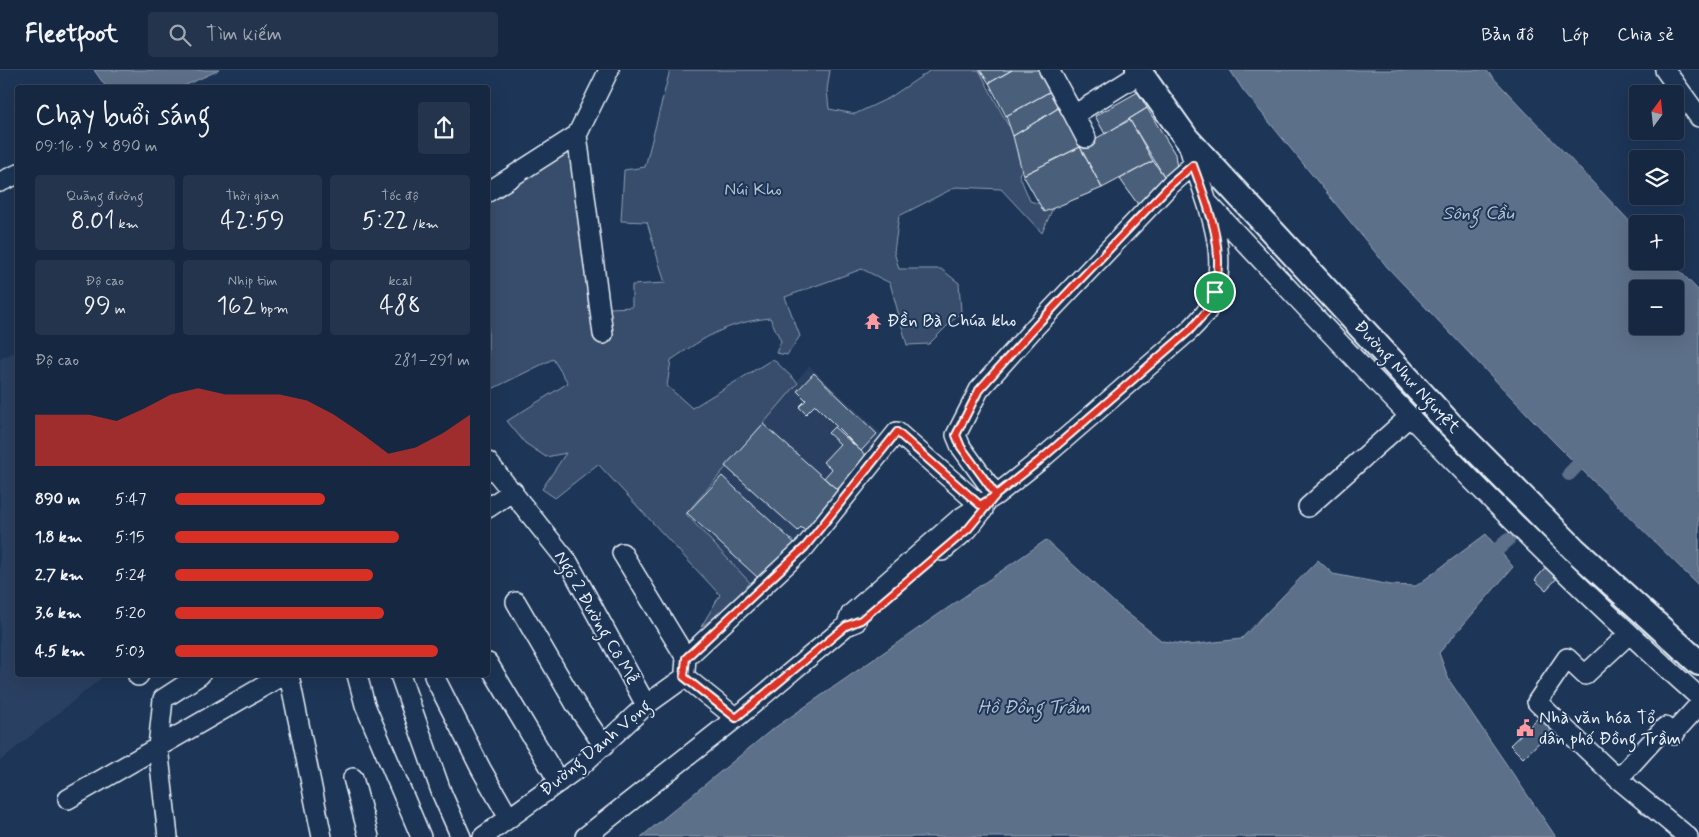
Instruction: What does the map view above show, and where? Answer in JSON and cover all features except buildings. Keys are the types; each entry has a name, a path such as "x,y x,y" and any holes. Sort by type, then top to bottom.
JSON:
{"main road":[{"name":"Đường Như Nguyệt","path":"1139,72 1187,139 1450,423 1602,574 1699,663"}],"street":[{"path":"490,191 577,135 609,70"},
{"path":"1049,70 1086,138"},
{"path":"1665,70 1699,117"},
{"path":"1074,115 1139,72"},
{"path":"577,135 602,334"},
{"path":"585,837 736,718 846,626 850,614 959,519 988,500 1039,461 1182,337 1206,312 1215,292 1220,252 1207,202 1193,165 1187,139"},
{"path":"988,500 956,435 979,390 1036,326 1170,185 1193,165"},
{"path":"0,182 15,175"},
{"name":"Đường Như Nguyệt","path":"1207,202 1409,416 1629,634 1699,697"},
{"path":"1308,507 1409,416"},
{"path":"686,658 805,547 897,432 988,500"},
{"name":"Ngõ 2 Đường Cô Mễ","path":"490,464 568,562 646,706"},
{"path":"490,507 512,491"},
{"path":"622,553 686,658 684,677 736,718"},
{"path":"1602,574 1619,618 1629,634"},
{"path":"516,602 576,705 604,746"},
{"path":"1629,634 1675,640"},
{"path":"1629,634 1585,675 1567,658 1537,702 1618,779 1688,837"},
{"path":"490,665 558,782"},
{"path":"168,837 158,747 163,699 197,677"},
{"path":"68,798 280,677"},
{"path":"289,677 322,837"},
{"path":"358,677 365,706 421,837"},
{"path":"401,677 442,794 461,837"},
{"path":"435,677 481,769 509,818"},
{"name":"Đường Danh Vọng","path":"483,837 604,746 646,706 684,677"},
{"path":"1618,779 1665,727 1674,735 1699,705"},
{"path":"353,778 369,837"}],"shaded area":[{"path":"15,352 15,677 103,677 0,761 0,359"},
{"path":"809,366 884,436 810,538 755,588 685,514"}],"green space":[{"name":"Núi Kho","path":"670,70 830,70 827,90 829,109 855,114 889,98 931,70 979,70 1008,125 1024,141 1030,160 1019,174 1030,201 1053,208 1042,233 1001,189 956,187 899,216 894,252 899,269 941,269 959,283 961,312 929,344 907,345 890,283 862,269 785,297 800,336 787,355 776,353 781,341 770,318 729,327 707,337 671,360 667,386 692,408 773,359 798,383 686,514 755,588 701,627 720,595 598,464 555,498 542,489 566,453 546,457 525,443 507,421 568,383 553,359 490,390 490,195 570,148 589,309 632,307 632,285 665,283 647,222 621,221 624,170 645,167"}],"water":[{"path":"94,70 219,70 186,85 105,85"},
{"name":"Sông Cầu","path":"1230,70 1486,70 1629,221 1629,270 1679,270 1699,291 1699,586 1555,443 1388,268 1243,90"},
{"name":"Hồ Đồng Trầm","path":"1486,534 1513,567 1439,653 1449,680 1556,837 641,837 770,731 1046,540 1116,604 1162,641 1189,645 1241,639 1318,560 1333,574 1391,585 1416,586"}],"waterway":[{"path":"1569,474 1590,452"},
{"path":"1498,549 1508,540"}],"place":[{"name":"Đền Bà Chúa kho","path":"873,321"},
{"name":"Nhà văn hóa Tổ dân phố Đồng Trầm","path":"1525,728"}],"route":[{"path":"1215,292 1206,312 1189,331 1039,461 996,495 968,529 861,620 846,626 736,718 684,677 686,658 805,547 897,432 980,505 996,495 961,447 956,435 979,390 998,371 1036,326 1170,185 1193,165 1207,202 1220,252 1215,292"}]}
